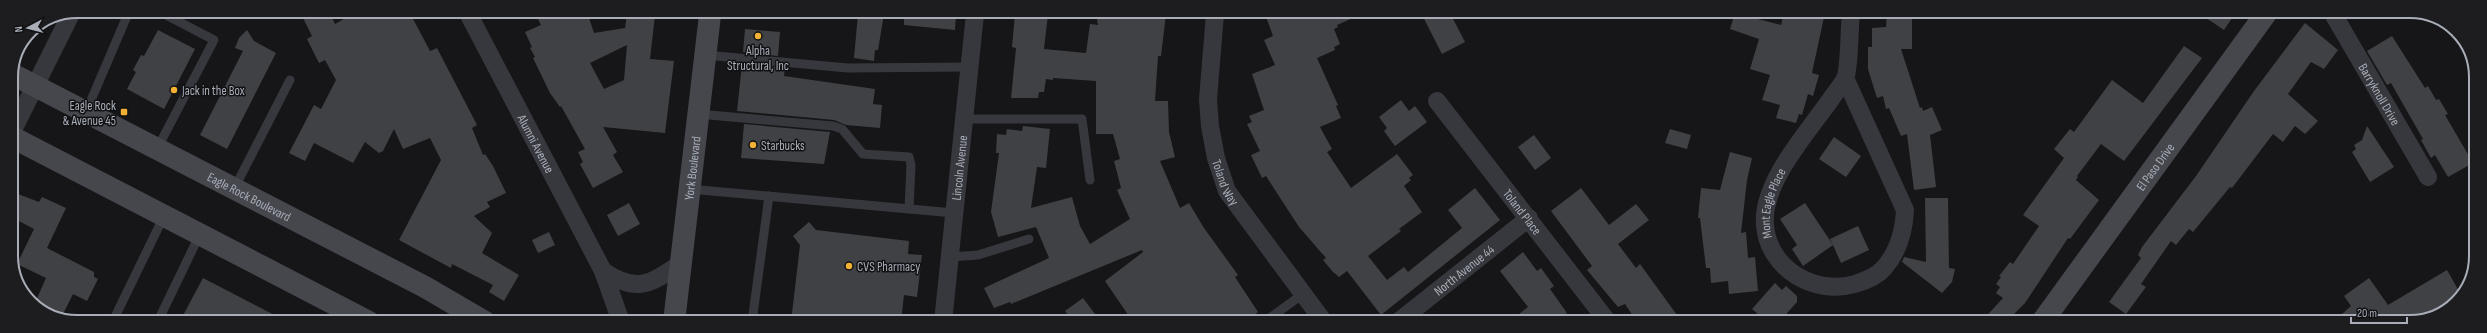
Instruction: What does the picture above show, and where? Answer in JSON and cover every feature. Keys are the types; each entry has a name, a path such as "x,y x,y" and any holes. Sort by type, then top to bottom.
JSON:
{"main road":[{"name":"York Boulevard","path":"675,315 710,18"},
{"name":"El Paso Drive","path":"2047,315 2263,18"},
{"name":"Eagle Rock Boulevard","path":"18,77 425,287 473,315"},
{"path":"18,140 355,315"}],"street":[{"name":"Alumni Avenue","path":"471,18 603,271 618,315"},
{"name":"Lincoln Avenue","path":"944,315 975,18"},
{"name":"Toland Way","path":"1215,18 1208,99 1210,126 1216,158 1228,191 1319,315"},
{"name":"Mont Eagle Place","path":"1845,78 1774,180 1764,210 1767,243 1776,257 1803,280 1823,286 1846,286 1865,281 1883,269 1894,253 1904,232 1905,210 1845,78 1850,18"},
{"name":"Barryknoll Drive","path":"2335,18 2428,177"},
{"path":"18,120 69,19"},
{"name":"Toland Place","path":"1437,101 1603,315"},
{"name":"North Avenue 44","path":"1407,315 1529,218"},
{"name":"Alumni Avenue","path":"603,271 618,282 630,285 644,284 680,264"}],"lane":[{"path":"86,112 126,18"},
{"path":"157,149 214,40 172,18"},
{"path":"705,55 848,68 969,66"},
{"path":"234,189 290,80"},
{"path":"698,114 833,126 842,129 863,154 908,158 911,160 909,209"},
{"path":"964,119 1082,118 1090,180"},
{"path":"690,189 954,213"},
{"path":"753,315 769,196"},
{"path":"116,315 164,216"},
{"path":"161,315 200,234"},
{"path":"950,257 978,255 1030,238"},
{"path":"1274,315 1303,294"}],"building":[{"path":"303,18 332,18 335,24 346,18 413,18 430,51 437,48 477,125 472,128 483,155 485,154 493,166 506,193 487,202 490,207 474,216 492,233 482,253 519,275 504,301 489,292 493,285 452,264 451,268 399,240 441,160 430,138 403,149 394,129 383,151 379,153 365,142 353,163 314,143 305,161 289,153 314,105 321,109 336,80 325,60 319,63 307,39 312,36"},
{"path":"538,18 589,18 594,33 625,28 627,18 655,18 650,59 674,61 665,133 603,127 617,152 613,155 623,172 593,188 580,164 583,162 578,152 585,149 561,106 560,107 550,93 533,58 535,57 530,48 532,47 525,32 541,25","holes":["627,45 624,80 604,89 590,63"]},
{"path":"858,18 883,18 878,50 875,50 874,61 854,58"},
{"path":"904,18 956,18 955,30 904,25"},
{"path":"1015,18 1048,18 1044,49 1086,53 1090,24 1098,25 1097,18 1166,18 1161,56 1158,56 1155,101 1168,101 1169,132 1175,157 1160,161 1180,208 1189,203 1204,228 1238,275 1235,277 1258,312 1254,315 1128,315 1105,281 1143,252 1142,250 1011,304 1010,302 994,308 984,288 1049,258 1036,227 998,237 991,212 999,153 996,153 997,134 1006,135 1007,129 1022,131 1023,126 1050,129 1046,168 1037,167 1031,208 1072,197 1080,226 1090,244 1130,219 1117,190 1121,188 1114,161 1120,159 1113,134 1096,134 1096,81 1053,78 1053,80 1046,79 1044,92 1039,92 1038,98 1011,98 1016,48 1012,47"},
{"path":"1266,18 1353,18 1337,25 1338,27 1334,29 1340,44 1334,47 1335,50 1317,58 1338,105 1336,106 1341,118 1320,127 1332,149 1327,152 1351,188 1397,154 1413,175 1409,178 1411,180 1404,186 1422,212 1399,229 1401,231 1368,256 1387,280 1404,267 1408,272 1462,228 1448,210 1475,188 1500,220 1381,315 1347,271 1339,277 1323,260 1326,258 1299,227 1266,176 1262,178 1251,155 1260,151 1247,124 1252,122 1249,116 1264,110 1252,74 1275,65 1264,40 1273,36"},
{"path":"1424,18 1453,18 1465,42 1442,54"},
{"path":"1733,18 1754,18 1781,25 1783,18 1824,18 1812,73 1819,75 1813,96 1808,94 1802,115 1799,114 1796,123 1776,118 1780,105 1762,100 1770,75 1750,69 1759,39 1730,29"},
{"path":"1887,18 1912,18 1912,49 1901,49 1920,108 1922,107 1923,111 1932,107 1942,130 1930,135 1936,187 1914,190 1907,134 1901,136 1889,108 1886,109 1883,96 1877,98 1868,69 1868,47 1872,47 1872,28 1886,27"},
{"path":"2206,18 2232,18 2224,30"},
{"path":"2305,23 2338,50 2324,69 2311,62 2288,94 2318,121 2305,134 2295,126 2283,142 2273,134 2232,188 2230,187 2193,232 2189,229 2176,245 2171,241 2141,284 2146,287 2126,314 2109,302 2141,258 2138,255 2142,247 2196,176 2254,91"},
{"path":"745,29 780,32 778,56 743,52"},
{"path":"158,30 195,49 164,109 127,89 136,72 133,70 141,55 144,56"},
{"path":"247,30 254,41 276,53 227,149 200,135 243,51 235,48 239,38"},
{"path":"2392,36 2425,88 2428,86 2436,100 2439,99 2448,114 2445,115 2469,156 2469,165 2448,177 2435,155 2431,158 2421,140 2423,139 2391,83 2387,85 2367,51"},
{"path":"2184,46 2202,58 2124,161 2101,144 2077,176 2078,177 2076,180 2099,200 2070,239 2068,238 2025,303 2013,315 1987,315 2003,298 1996,293 2000,287 1996,284 2001,277 1999,276 2010,262 2013,264 2039,226 2023,215 2064,158 2054,149 2070,129 2074,132 2112,80 2143,103"},
{"path":"742,64 785,68 784,76 875,89 873,104 882,105 880,128 846,125 834,120 737,111"},
{"path":"1401,100 1409,111 1415,106 1427,122 1395,146 1384,131 1387,128 1379,117"},
{"path":"744,124 830,132 824,164 741,158"},
{"path":"2367,126 2394,167 2370,182 2352,152 2356,149 2354,145 2362,140"},
{"path":"1670,129 1691,135 1687,149 1665,143"},
{"path":"1534,135 1551,158 1535,170 1518,147"},
{"path":"1834,137 1861,156 1846,177 1819,159"},
{"path":"1730,152 1752,158 1747,180 1741,233 1746,232 1748,258 1755,257 1758,291 1729,294 1728,281 1711,283 1710,268 1706,268 1700,218 1698,218 1701,188 1720,190"},
{"path":"1581,188 1609,225 1636,204 1649,220 1618,244 1636,268 1640,264 1677,315 1632,315 1625,304 1618,307 1587,270 1592,266 1551,211"},
{"path":"18,194 39,202 42,197 66,208 47,248 94,272 94,277 98,279 87,301 73,294 63,313 48,307 37,299 46,278 19,265 18,261 34,229 18,221"},
{"path":"1925,198 1948,198 1949,268 1955,269 1952,282 1942,293 1902,262 1904,257 1926,262"},
{"path":"629,203 640,224 618,236 607,215"},
{"path":"1805,203 1833,245 1803,266 1792,249 1797,245 1780,219"},
{"path":"809,222 816,230 909,241 908,254 922,255 917,297 904,295 902,315 792,315 800,245 793,236"},
{"path":"1858,226 1869,250 1841,263 1830,239"},
{"path":"549,232 555,245 538,253 532,240"},
{"path":"1523,252 1537,271 1541,268 1554,286 1550,289 1567,313 1564,315 1518,315 1528,307 1500,271"},
{"path":"2447,270 2458,290 2449,300 2439,307 2421,314 2341,315 2351,306 2344,296 2369,278 2388,305"},
{"path":"203,278 274,315 183,315"},
{"path":"1775,283 1782,290 1786,286 1797,296 1797,302 1785,315 1759,315 1752,309"},
{"path":"1083,298 1096,315 1068,315 1065,311"}],"place":[{"name":"Alpha Structural, Inc","path":"758,36"},
{"name":"Jack in the Box","path":"174,90"},
{"name":"Eagle Rock & Avenue 45","path":"124,112"},
{"name":"Starbucks","path":"753,145"},
{"name":"CVS Pharmacy","path":"849,266"}]}
